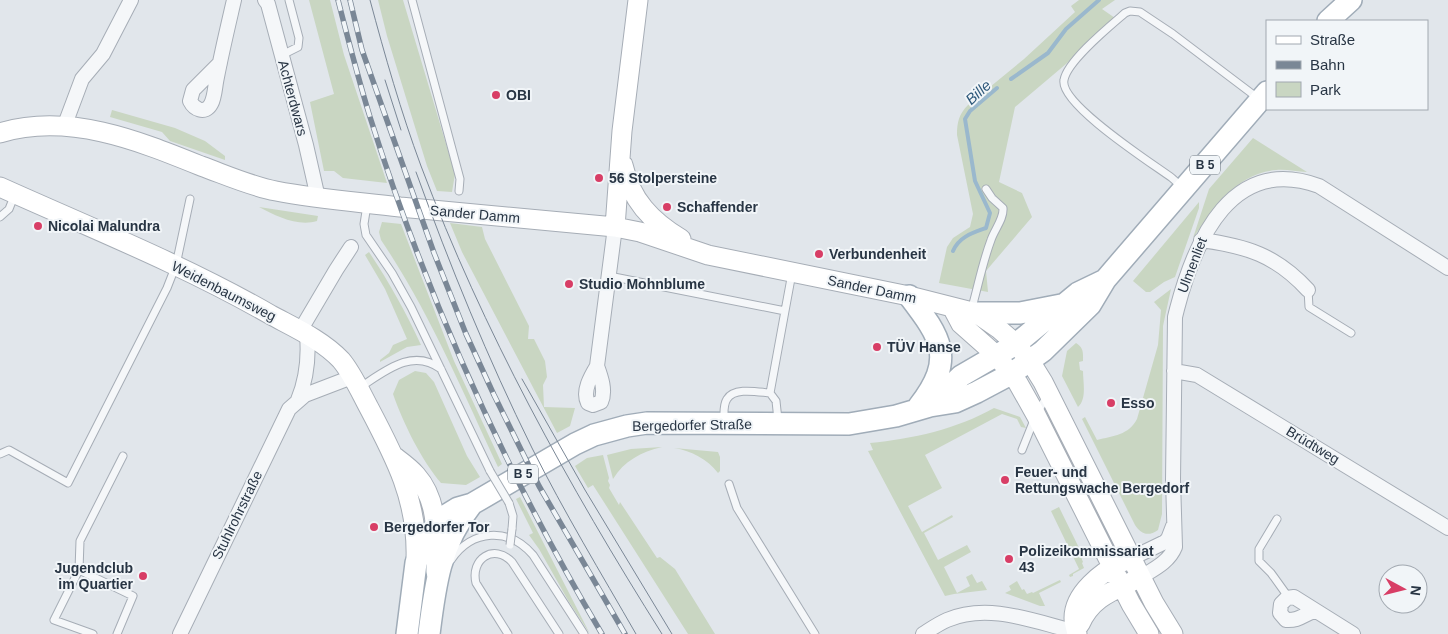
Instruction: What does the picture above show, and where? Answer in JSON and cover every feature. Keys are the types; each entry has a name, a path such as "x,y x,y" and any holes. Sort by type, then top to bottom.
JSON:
{"main road":[{"path":"615,227 620,155 638,0"},
{"path":"1333,13 1351,0"},
{"name":"Bergedorfer Straße","path":"407,634 416,563 425,541 443,517 472,504 594,434 647,423 849,424 887,418 955,402 1011,374 1048,347 1090,305 1105,280 1264,96"},
{"name":"Sander Damm","path":"3,135 38,126 64,127 122,136 253,185 276,191 318,198 615,227 640,232 708,255 909,296 952,307 974,306 1016,344 1030,361 1048,393 1059,438 1112,567 1149,634"},
{"path":"620,155 631,188 649,216 660,226 708,255"},
{"name":"Weidenbaumsweg","path":"8,190 228,290 324,346 341,360 355,382 413,492 443,517"},
{"name":"Bergedorfer Straße","path":"921,409 961,376 1016,344 1078,293 1105,280"},
{"path":"909,296 931,324 940,344 939,367 921,409"},
{"path":"974,306 1033,312 1066,304"},
{"name":"Sander Damm","path":"952,307 961,324 996,356 1011,374 1036,415 1059,438 1132,558 1173,634"},
{"name":"Weidenbaumsweg","path":"398,464 415,522 416,563"},
{"name":"Bergedorfer Straße","path":"429,634 435,586 443,554 443,517"},
{"path":"1077,633 1073,620 1078,602 1096,578 1112,567 1132,558"},
{"path":"1077,633 1084,614 1091,605 1141,577"}],"street":[{"path":"64,127 82,79 103,54 131,0"},
{"path":"220,63 234,0"},
{"name":"Achterdwars","path":"265,0 268,4 282,54 318,198"},
{"name":"Ulmenliet","path":"1141,577 1164,562 1172,553 1176,540 1173,526 1176,308 1201,240 1220,210 1248,188 1282,178 1292,179 1319,186 1448,268"},
{"path":"597,366 615,227"},
{"path":"1201,240 1245,248 1260,254 1296,277 1308,290"},
{"path":"303,333 336,270 351,246"},
{"name":"Stuhlrohrstraße","path":"298,400 308,367 303,333"},
{"name":"Brüdtweg","path":"1174,371 1197,375 1448,528"},
{"name":"Stuhlrohrstraße","path":"180,634 289,409 298,400 323,388 355,382"},
{"path":"1132,558 1165,542 1173,526"},
{"path":"1315,611 1306,613 1296,620 1286,620 1280,613 1281,604 1294,597 1353,634"},
{"path":"923,634 947,620 964,615 991,613 1016,616 1077,633"}],"lane":[{"path":"282,54 298,47 299,38 289,0"},
{"path":"412,0 460,179 459,191"},
{"path":"1184,189 1172,178 1102,128 1070,96 1064,84 1064,79 1069,69 1091,44 1125,13 1130,11 1140,12 1174,34 1203,57 1264,96"},
{"path":"974,306 979,277 986,254 1003,213 1003,208 992,198 986,189"},
{"path":"0,217 9,209 8,190"},
{"path":"0,454 8,450 68,483 167,288 176,265 190,199"},
{"path":"367,203 364,224 366,235 403,291 490,471 509,503 513,516 510,545 506,556"},
{"path":"779,424 776,401 770,393 792,272"},
{"path":"609,276 785,311"},
{"path":"1308,290 1309,307 1351,333"},
{"path":"355,382 409,361 427,360 442,371"},
{"path":"723,424 727,399 731,394 738,392 770,393"},
{"path":"1022,450 1036,415 1048,393"},
{"path":"93,634 54,620 80,570 80,541 123,456"},
{"path":"729,484 737,508 815,634"},
{"path":"1277,519 1259,548 1259,561 1271,572 1289,598"},
{"path":"435,586 453,557 464,547 476,539 490,535 504,535 518,540 534,555 584,634"},
{"path":"508,634 476,583 474,575 476,566 487,555 506,556 512,562 559,634"},
{"path":"80,570 133,596 117,634"}],"green space":[{"path":"309,0 330,0 344,55 387,183 343,178 334,171 324,171 310,102 334,94"},
{"path":"378,0 403,0 455,174 452,192 437,191 427,166 387,36"},
{"path":"1079,0 1115,0 1102,9 1115,18 1066,64 1015,107 999,182 1022,193 1032,217 986,271 988,292 939,283 947,247 953,238 970,227 973,214 957,135 958,122 961,115 968,105 1024,59 1075,12 1071,6"},
{"path":"112,110 175,128 205,141 225,156 225,160 170,141 162,132 110,117"},
{"path":"1253,138 1307,172 1276,170 1249,178 1227,194 1193,238 1209,189"},
{"path":"1199,202 1199,208 1175,277 1150,292 1146,292 1133,281"},
{"path":"259,207 318,216 317,221 295,222"},
{"path":"382,222 401,224 454,361 502,464 498,467 430,323 381,240 379,232"},
{"path":"450,223 482,227 485,239 529,326 528,339 534,339 545,361 547,377 543,385 544,407 575,408 570,426 557,433 462,252"},
{"path":"369,252 397,297 421,345 407,347 380,362 389,353 393,345 407,339 385,289 365,255"},
{"path":"1171,289 1163,326 1162,514 1158,530 1145,534 1135,525 1082,419 1085,417 1097,440 1125,432 1134,424 1158,345 1161,310 1154,302"},
{"path":"1076,343 1082,349 1083,361 1079,362 1080,370 1083,371 1084,385 1083,400 1078,407 1062,376 1067,351"},
{"path":"415,371 426,373 434,382 467,456 480,477 466,485 441,483 420,453 402,417 393,394 399,380"},
{"path":"994,408 1020,417 1026,428 1021,427 1017,419 1002,414 925,455 942,488 908,506 922,532 952,515 953,517 924,533 938,560 967,545 971,552 944,567 957,593 970,586 966,577 972,574 977,583 982,581 987,590 945,596 868,451 873,450 870,443 934,432 965,422"},
{"path":"662,447 634,458 622,467 613,479 607,455 631,449"},
{"path":"674,448 718,452 720,471 718,473 699,456"},
{"path":"603,455 609,478 609,488 619,505 620,502 657,558 660,557 675,569 715,634 688,634 593,485 588,488 575,466 587,458"},
{"path":"520,497 590,634 529,535 533,533 516,499"},
{"path":"1059,507 1083,556 1081,557 1084,568 1070,577 1069,575 1079,569 1051,511"},
{"path":"1060,580 1061,582 1039,593 1045,606 1040,606 1005,593 1011,590 1009,586 1017,581 1022,590 1024,589 1027,594"}],"waterway":[{"name":"Bille","path":"1011,79 1048,53 1066,29 1099,0"},
{"name":"Bille","path":"953,251 962,239 986,228 990,213 975,181 965,119 970,111 997,88"}],"tram line":[{"path":"370,0 394,84 421,166 472,288 500,347 561,464 593,521 662,634"},
{"path":"385,80 401,130"},
{"path":"416,172 470,312 500,381 557,495 636,634"},
{"path":"522,379 585,490 672,634"}],"railway":[{"path":"338,0 357,73 392,184 443,317 501,447 533,510 602,634"},
{"path":"350,0 362,50 434,253 466,334 539,486 625,634"}],"place":[{"name":"OBI","path":"496,95"},
{"name":"56 Stolpersteine","path":"599,178"},
{"name":"Schaffender","path":"667,207"},
{"name":"Nicolai Malundra","path":"38,226"},
{"name":"Verbundenheit","path":"819,254"},
{"name":"Studio Mohnblume","path":"569,284"},
{"name":"TÜV Hanse","path":"877,347"},
{"name":"Esso","path":"1111,403"},
{"name":"Feuer- und Rettungswache Bergedorf","path":"1005,480"},
{"name":"Bergedorfer Tor","path":"374,527"},
{"name":"Polizeikommissariat 43","path":"1009,559"},
{"name":"Jugendclub im Quartier","path":"143,576"}]}
